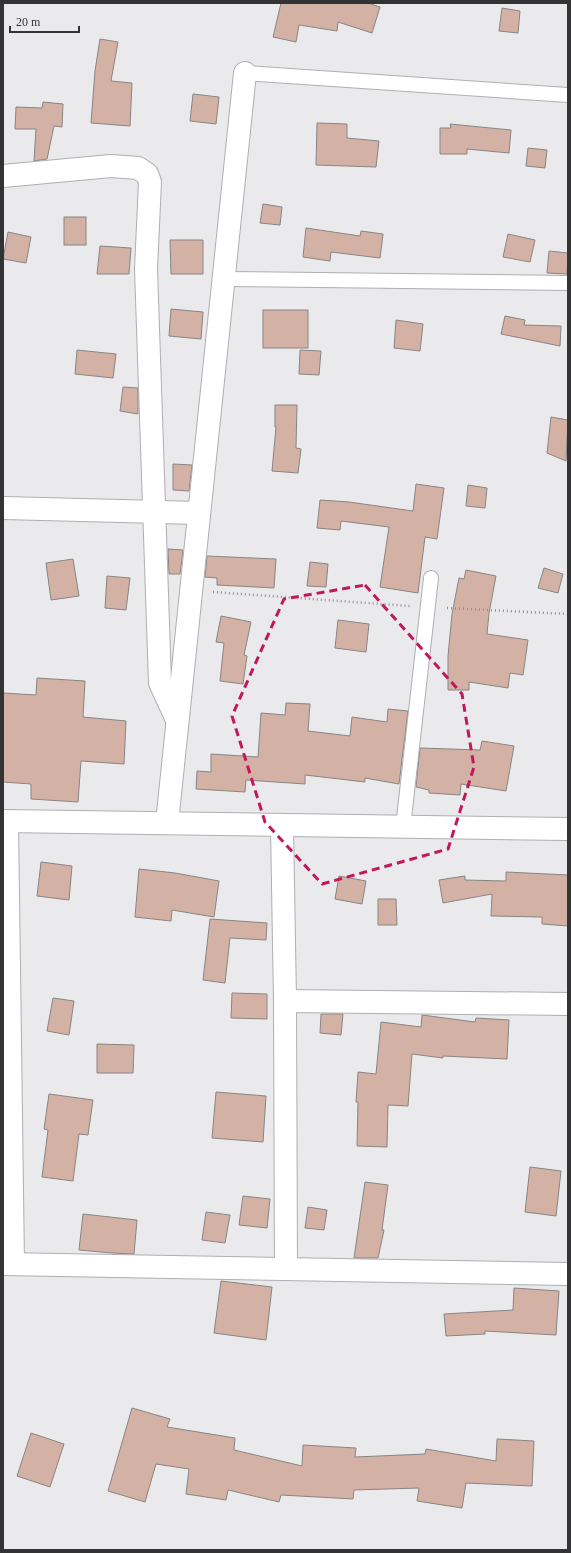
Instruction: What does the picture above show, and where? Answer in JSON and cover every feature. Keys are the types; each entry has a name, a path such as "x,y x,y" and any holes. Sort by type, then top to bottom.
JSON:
{"street":[{"path":"167,823 245,73"},
{"path":"3,176 111,166 138,168 147,174 150,182 146,268 160,683 177,721"},
{"path":"3,508 199,513"},
{"path":"568,829 5,821 8,1264 568,1274"},
{"path":"282,826 285,1001 286,1269"},
{"path":"285,1001 568,1004"}],"lane":[{"path":"245,73 568,95"},
{"path":"224,279 568,283"},
{"path":"403,827 431,578"}],"path":[{"path":"191,590 428,607 568,614"}],"highlighted area":[{"path":"365,585 462,694 474,767 448,849 322,884 265,822 232,716 284,599"}],"building":[{"path":"281,3 368,3 380,7 372,33 338,22 337,31 299,25 296,42 273,37"},
{"path":"502,8 520,11 518,33 499,31"},
{"path":"100,39 118,42 111,81 132,83 130,126 91,123 95,71"},
{"path":"193,94 219,97 216,124 190,121"},
{"path":"43,102 63,104 62,127 54,126 47,159 34,161 36,129 15,129 16,107 42,108"},
{"path":"317,123 347,124 347,138 379,141 376,167 316,165"},
{"path":"450,124 511,130 509,153 467,149 467,154 440,154 440,128 451,128"},
{"path":"528,148 547,150 545,168 526,166"},
{"path":"263,204 282,207 280,225 260,223"},
{"path":"64,217 86,217 86,245 64,245"},
{"path":"306,228 360,236 361,231 383,234 380,258 331,252 330,261 303,257"},
{"path":"8,232 31,237 26,263 3,259"},
{"path":"508,234 535,240 530,262 503,257"},
{"path":"170,240 203,240 203,274 171,274"},
{"path":"100,246 131,248 129,274 97,274"},
{"path":"549,251 568,253 567,274 547,273"},
{"path":"171,309 203,312 201,339 169,336"},
{"path":"263,310 308,310 308,348 263,348"},
{"path":"505,316 525,320 524,325 561,326 560,346 501,334"},
{"path":"396,320 423,324 420,351 394,348"},
{"path":"77,350 116,354 113,378 75,374"},
{"path":"300,350 321,351 319,375 299,374"},
{"path":"123,387 138,388 138,414 120,411"},
{"path":"275,405 297,405 296,448 301,449 298,473 272,471 276,427"},
{"path":"551,417 568,420 566,461 547,453"},
{"path":"173,464 192,465 189,491 173,490"},
{"path":"416,484 444,488 437,539 425,537 418,593 380,587 389,527 341,521 340,530 317,528 320,500 349,502 413,511"},
{"path":"468,485 487,488 485,508 466,506"},
{"path":"168,549 183,550 180,574 169,574"},
{"path":"207,556 276,559 274,588 217,585 217,578 205,577"},
{"path":"73,559 79,596 51,600 46,563"},
{"path":"310,562 328,564 326,587 307,586"},
{"path":"544,568 563,574 558,593 538,588"},
{"path":"466,570 496,576 489,613 487,634 528,640 523,675 510,673 508,688 469,682 469,690 448,690 448,656 452,614 459,578 464,579"},
{"path":"107,576 130,578 126,610 105,608"},
{"path":"221,616 251,622 244,655 247,656 243,684 220,681 224,643 216,642"},
{"path":"338,620 369,624 366,652 335,648"},
{"path":"37,678 85,681 83,717 126,721 124,764 81,761 78,802 31,799 31,784 3,782 3,693 36,695"},
{"path":"286,703 310,704 308,731 350,736 352,717 387,722 388,709 408,711 399,784 365,778 365,782 305,775 305,784 246,780 245,792 196,789 197,771 211,772 211,754 258,757 261,713 285,715"},
{"path":"482,741 514,746 506,791 461,784 460,795 429,793 429,790 416,787 420,748 480,750"},
{"path":"41,862 72,866 69,900 37,896"},
{"path":"139,869 175,873 219,881 214,917 172,910 171,921 135,917"},
{"path":"506,872 568,875 568,926 542,924 542,917 491,916 492,894 443,903 439,880 465,876 465,880 506,881"},
{"path":"339,876 366,881 362,904 335,899"},
{"path":"378,899 396,899 397,925 378,925"},
{"path":"210,919 267,923 266,940 230,938 225,983 203,980"},
{"path":"232,993 267,994 267,1019 231,1018"},
{"path":"53,998 74,1001 69,1035 47,1031"},
{"path":"321,1014 343,1014 341,1035 320,1033"},
{"path":"422,1015 475,1022 476,1018 509,1020 507,1059 443,1056 443,1058 412,1054 408,1106 388,1105 387,1147 357,1146 358,1102 356,1102 358,1072 376,1074 381,1022 421,1027"},
{"path":"97,1044 134,1045 133,1073 97,1073"},
{"path":"216,1092 266,1096 263,1142 212,1138"},
{"path":"49,1094 93,1100 88,1135 79,1134 73,1181 42,1177 48,1130 44,1129"},
{"path":"530,1167 561,1171 556,1216 525,1212"},
{"path":"365,1182 388,1185 382,1230 384,1230 378,1258 354,1258"},
{"path":"243,1196 270,1199 267,1228 239,1225"},
{"path":"308,1207 327,1210 324,1230 305,1228"},
{"path":"206,1212 230,1215 225,1243 202,1240"},
{"path":"83,1214 137,1220 134,1254 79,1250"},
{"path":"221,1281 272,1287 266,1340 214,1333"},
{"path":"514,1288 559,1291 556,1335 485,1331 485,1334 446,1336 444,1314 513,1310"},
{"path":"132,1408 170,1419 167,1427 235,1438 234,1450 302,1466 303,1445 356,1448 355,1457 425,1454 426,1449 496,1461 497,1439 534,1441 532,1486 466,1483 462,1508 417,1501 419,1488 354,1490 353,1499 281,1495 279,1502 228,1490 226,1500 186,1494 189,1469 156,1464 145,1502 108,1491"},
{"path":"31,1433 64,1444 50,1487 17,1476"}]}
